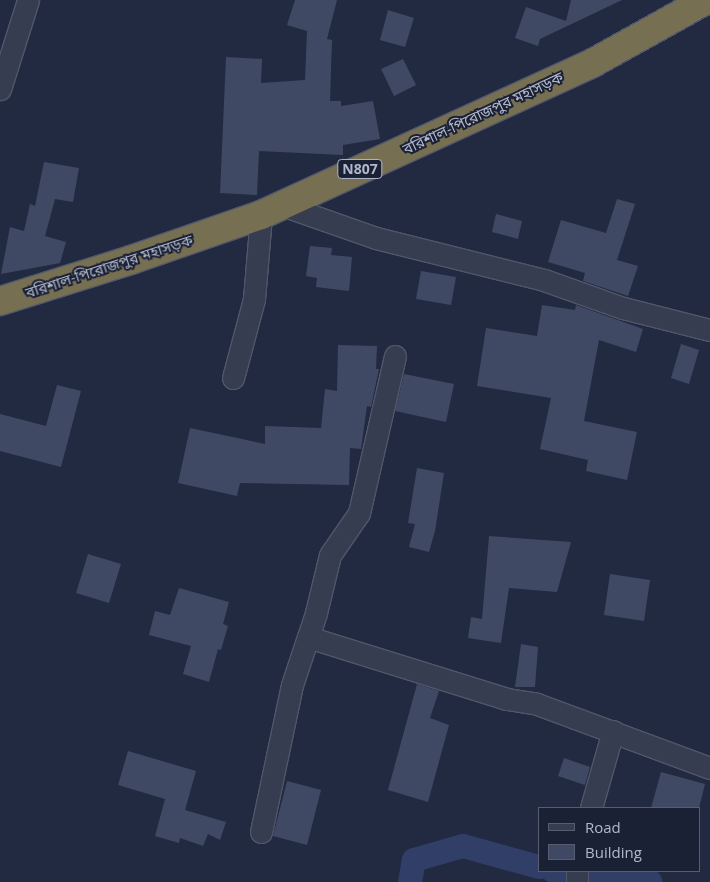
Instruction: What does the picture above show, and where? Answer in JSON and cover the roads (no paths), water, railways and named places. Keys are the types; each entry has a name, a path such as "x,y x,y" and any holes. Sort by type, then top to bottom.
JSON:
{"highway":[{"name":"বরিশাল-পিরোজপুর মহাসড়ক","path":"0,302 131,260 271,210 590,64 706,0"}],"street":[{"path":"0,89 28,0"},
{"path":"233,378 254,299 271,210 544,280 623,308 710,330"},
{"path":"261,832 292,685 308,637 330,555 359,513 394,356"},
{"path":"308,637 507,699 538,704 710,768"},
{"path":"591,807 613,731"}],"waterway":[{"path":"410,882 414,860 463,846 538,867"},
{"path":"557,872 564,874 596,872"},
{"path":"615,872 650,882"}]}
